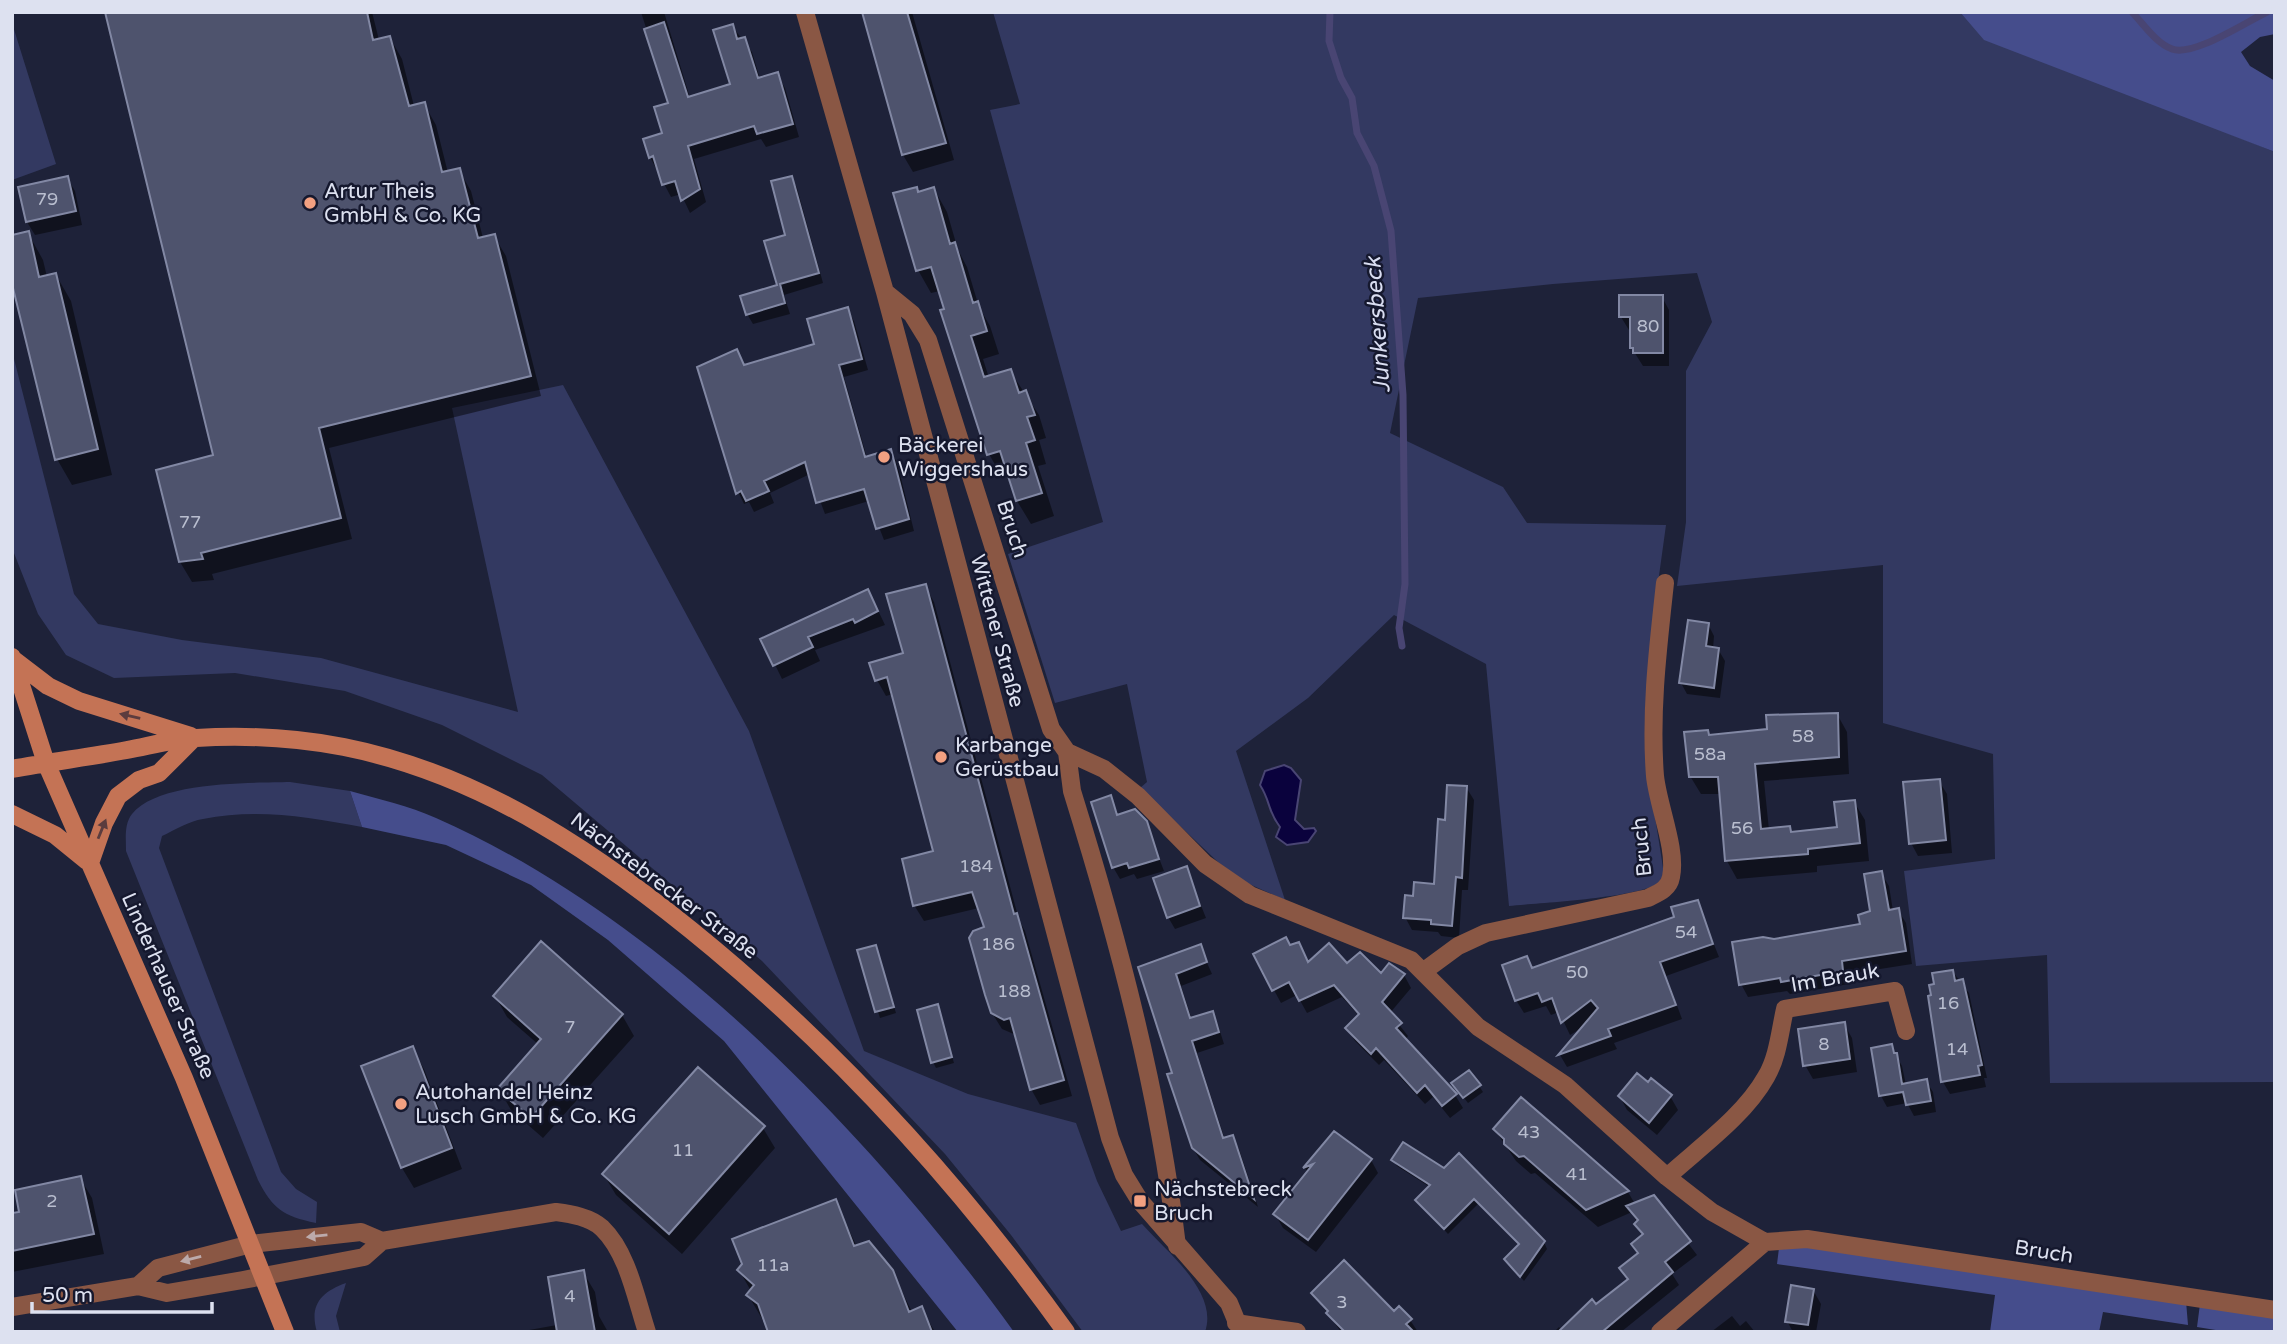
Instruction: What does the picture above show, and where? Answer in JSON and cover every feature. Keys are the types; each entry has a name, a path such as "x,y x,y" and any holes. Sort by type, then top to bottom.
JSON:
{"main road":[{"path":"12,814 55,835 90,863 104,823 118,796 139,780 159,773 194,738 79,701 48,686 13,660"},
{"name":"Linderhauser Straße","path":"13,660 46,763 184,1078 285,1332"},
{"name":"Nächstebrecker Straße","path":"12,769 194,738 250,738 345,747 418,768 471,788 577,844 682,922 837,1058 932,1161 984,1223 1066,1332"}],"street":[{"name":"Wittener Straße","path":"805,12 885,292 1110,1138 1124,1175 1140,1201 1177,1247 1229,1303 1235,1329"},
{"name":"Bruch","path":"885,292 912,314 928,340 1051,729 1067,752 1072,791 1141,1040 1170,1185 1177,1247"},
{"name":"Bruch","path":"1424,971 1458,946 1486,933 1648,898 1666,889 1671,881 1668,845 1655,778 1654,706 1665,583"},
{"path":"1067,752 1104,769 1138,796 1205,864 1250,895 1340,934 1391,951 1424,971 1478,1027 1565,1085 1667,1177 1712,1212 1765,1242 1660,1332"},
{"name":"Im Brauk","path":"1667,1177 1748,1101 1767,1076 1776,1051 1785,1009 1895,991 1906,1031"},
{"path":"138,1286 158,1268 251,1244 360,1232 382,1241 556,1212 585,1218 601,1227 614,1245 647,1332"},
{"name":"Bruch","path":"1765,1242 1807,1239 2275,1310"},
{"path":"12,1307 138,1286 167,1293 264,1276 364,1257 382,1241"},
{"path":"1235,1329 1297,1332"}],"shaded area":[{"path":"993,12 1960,12 2138,97 2275,152 2275,1082 2050,1083 2047,955 1916,966 1904,871 1995,859 1993,754 1883,723 1883,565 1677,586 1686,522 1686,371 1712,322 1697,273 1418,298 1390,433 1503,487 1527,523 1666,525 1658,583 1649,779 1663,869 1659,882 1649,888 1612,896 1509,906 1486,664 1394,615 1308,698 1236,751 1285,900 1247,883 1219,863 1140,788 1147,782 1127,684 1055,703 1008,554 1103,522 990,110 1020,104"},
{"path":"1960,12 2275,12 2275,34 2260,37 2241,52 2250,66 2275,81 2275,152 1984,40"},
{"path":"12,23 56,164 12,180"},
{"path":"12,351 74,594 98,624 182,640 321,658 518,712 452,408 563,385 749,731 864,1051 968,1094 1076,1123 1097,1181 1121,1231 1142,1224 1188,1273 1204,1302 1207,1317 1205,1332 1083,1332 1011,1235 945,1154 762,961 542,775 442,725 345,691 235,673 114,678 66,655 38,614 12,548"},
{"path":"1284,765 1291,768 1301,780 1295,820 1304,829 1314,828 1316,831 1308,842 1287,845 1276,837 1280,827 1260,785 1265,771"},
{"path":"290,782 350,791 362,827 282,815 223,816 193,822 162,836 159,848 281,1172 296,1189 317,1202 316,1223 280,1210 258,1180 126,851 129,818 145,803 162,795 206,786"},
{"path":"350,791 436,818 520,861 602,913 681,972 756,1038 828,1109 895,1182 1014,1332 958,1332 724,1041 608,940 531,885 446,845 362,827"},
{"path":"1783,1244 2186,1301 2188,1325 2103,1312 2099,1332 1990,1332 1995,1295 1777,1264 1779,1248"},
{"path":"346,1283 336,1316 340,1332 317,1332 315,1314 319,1301 330,1291"},
{"path":"2200,1304 2275,1312 2275,1332 2228,1332 2197,1327"}],"building":[{"name":"Artur Theis GmbH & Co. KG","path":"105,12 367,12 373,40 390,36 409,106 425,102 442,172 460,168 478,238 495,234 531,376 319,428 341,518 201,553 203,559 179,562 156,470 213,455"},
{"path":"862,12 907,12 946,143 902,155"},
{"path":"664,22 688,97 730,84 713,30 733,24 737,39 745,37 758,78 778,72 793,124 757,134 754,126 688,146 700,189 681,201 675,181 662,185 653,156 649,158 643,139 662,133 654,107 668,103 644,29"},
{"path":"68,176 76,211 26,222 18,187"},
{"path":"792,176 819,273 780,284 785,303 746,315 740,296 777,285 764,241 785,235 771,181"},
{"path":"917,187 918,192 934,187 950,244 955,242 973,303 978,301 987,331 971,336 984,377 1011,369 1019,393 1026,390 1035,415 1027,417 1035,440 1026,443 1042,493 1016,501 1000,451 987,455 940,310 944,309 931,267 916,271 893,193"},
{"path":"29,231 39,277 56,273 98,449 55,460 12,284 12,235"},
{"path":"1619,295 1663,295 1663,353 1633,353 1633,348 1630,348 1630,317 1619,317"},
{"path":"848,307 862,359 839,365 865,457 891,449 909,519 876,529 864,489 816,503 805,462 764,481 769,491 746,501 741,491 736,494 697,367 737,349 744,365 814,344 807,319"},
{"path":"926,584 1014,914 1017,913 1064,1080 1030,1090 1010,1018 1004,1020 991,1013 985,995 969,938 973,931 984,927 972,892 913,906 902,859 933,851 887,677 875,681 869,663 903,653 886,594"},
{"path":"868,589 878,611 855,623 853,619 808,637 813,647 773,666 760,639"},
{"path":"1688,620 1709,623 1706,646 1719,648 1714,688 1679,683"},
{"path":"1838,713 1839,757 1755,764 1761,829 1790,826 1791,832 1837,827 1834,802 1855,800 1860,843 1808,849 1808,854 1725,861 1718,777 1689,777 1684,732 1708,730 1709,735 1767,729 1766,715"},
{"path":"1940,779 1946,840 1909,844 1903,782"},
{"path":"1447,785 1467,786 1462,878 1456,877 1452,926 1431,924 1431,920 1403,918 1405,895 1413,896 1414,882 1434,884 1438,819 1445,820"},
{"path":"1111,795 1117,815 1135,809 1147,821 1159,859 1129,868 1127,863 1112,868 1091,802"},
{"path":"1187,866 1200,906 1167,918 1153,878"},
{"path":"1882,871 1889,910 1899,908 1906,951 1842,961 1843,971 1781,982 1780,978 1739,985 1732,942 1763,937 1774,939 1860,924 1858,915 1870,911 1864,874"},
{"path":"1698,900 1713,944 1660,962 1676,1005 1608,1029 1611,1036 1558,1055 1598,1008 1591,1000 1561,1023 1552,998 1542,1002 1538,993 1515,1001 1502,965 1527,956 1532,968 1674,917 1671,907"},
{"path":"1286,937 1290,945 1299,942 1308,962 1329,943 1347,963 1360,952 1381,973 1389,963 1405,974 1382,1002 1402,1023 1396,1028 1457,1094 1442,1106 1425,1085 1417,1093 1376,1048 1371,1054 1345,1028 1359,1014 1334,985 1299,1001 1289,982 1272,991 1253,954"},
{"path":"541,941 623,1014 531,1118 497,1089 541,1039 493,996"},
{"path":"1201,944 1207,962 1176,974 1190,1018 1213,1011 1219,1032 1192,1041 1223,1138 1233,1135 1254,1199 1192,1148 1167,1074 1172,1073 1138,967"},
{"path":"876,945 894,1007 875,1012 857,950"},
{"path":"1953,970 1955,981 1963,979 1982,1065 1978,1066 1980,1075 1941,1082 1928,996 1931,995 1929,985 1934,984 1932,973"},
{"path":"938,1004 952,1057 931,1063 917,1010"},
{"path":"1845,1022 1850,1059 1803,1066 1798,1029"},
{"path":"1892,1044 1894,1053 1897,1053 1902,1084 1927,1079 1931,1101 1906,1105 1903,1092 1879,1096 1871,1048"},
{"path":"413,1046 452,1148 401,1168 361,1066"},
{"path":"698,1067 765,1126 669,1234 602,1174"},
{"path":"1469,1070 1481,1085 1463,1098 1451,1083"},
{"path":"1637,1073 1648,1082 1651,1078 1672,1095 1649,1123 1618,1096"},
{"path":"1521,1097 1629,1191 1586,1210 1524,1156 1519,1157 1504,1144 1504,1139 1493,1129"},
{"path":"1334,1131 1372,1159 1308,1240 1273,1214 1313,1164 1303,1168"},
{"path":"1403,1142 1444,1168 1459,1153 1545,1241 1520,1277 1504,1259 1519,1244 1474,1199 1444,1229 1415,1200 1430,1185 1391,1160"},
{"path":"81,1176 94,1234 12,1251 12,1213 19,1212 15,1190"},
{"path":"1654,1195 1691,1241 1665,1262 1673,1272 1602,1332 1558,1332 1592,1299 1596,1304 1628,1279 1619,1268 1638,1253 1631,1244 1643,1234 1634,1224 1638,1220 1626,1206"},
{"path":"836,1199 854,1246 869,1241 893,1270 909,1312 922,1306 932,1332 768,1332 758,1304 746,1295 754,1285 737,1270 742,1264 732,1239"},
{"path":"1344,1260 1394,1311 1399,1306 1412,1319 1406,1324 1414,1332 1345,1332 1326,1313 1328,1311 1311,1293"},
{"path":"584,1270 595,1332 557,1332 548,1277"},
{"path":"1791,1285 1814,1289 1808,1325 1785,1322"}],"waterway":[{"name":"Junkersbeck","path":"1330,12 1329,41 1341,78 1352,98 1357,133 1374,166 1391,231 1403,395 1405,584 1399,628 1402,646"},
{"name":"Junkersbeck","path":"2132,12 2161,43 2181,50 2206,43 2267,12"}],"place":[{"name":"Artur Theis GmbH & Co. KG","path":"310,203"},
{"name":"Bäckerei Wiggershaus","path":"884,457"},
{"name":"Karbange Gerüstbau","path":"941,757"},
{"name":"Autohandel Heinz Lusch GmbH & Co. KG","path":"401,1104"},
{"name":"Nächstebreck Bruch","path":"1140,1201"}]}
